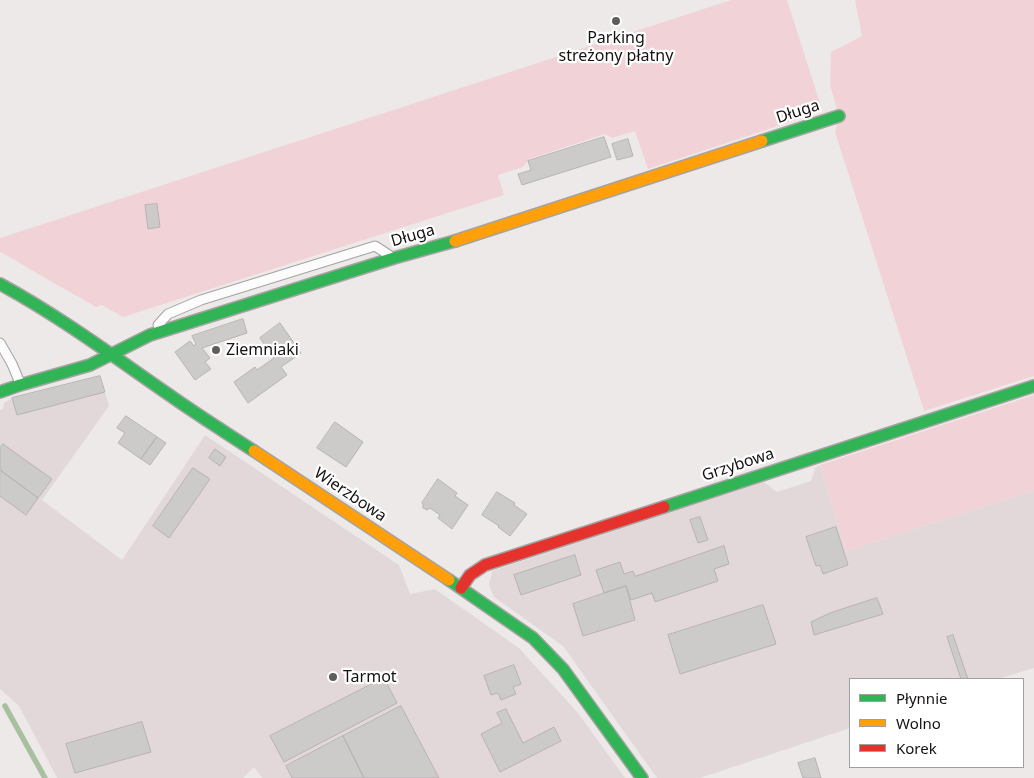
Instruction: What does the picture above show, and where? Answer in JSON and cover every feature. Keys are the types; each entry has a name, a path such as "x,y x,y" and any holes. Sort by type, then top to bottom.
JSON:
{"street":[{"name":"Długa","path":"0,392 20,384 90,365 150,335 546,212 838,116"},
{"name":"Wierzbowa","path":"0,284 66,323 169,395 533,638 562,669 642,778"},
{"name":"Grzybowa","path":"460,588 470,575 485,565 1034,386"}],"lane":[{"path":"150,335 168,314 201,300 375,246 394,258"},
{"path":"0,343 12,364 20,384"}],"shaded area":[{"path":"731,0 787,0 821,106 817,113 648,169 635,131 612,138 605,134 529,159 523,167 498,175 504,195 123,317 102,305 96,307 0,252 0,238"},
{"path":"855,0 1034,0 1034,376 924,411 835,132 839,116 830,85 831,52 862,36"},
{"path":"100,376 109,406 42,500 122,560 205,435 399,565 410,594 435,589 519,648 578,713 625,778 262,778 254,767 243,778 57,778 19,706 0,689 0,410 3,409 4,403 12,398"},
{"path":"1034,395 1034,490 846,551 820,465"},
{"path":"820,465 846,551 1034,490 1034,668 1001,678 849,678 849,728 700,778 657,778 563,646 494,597 489,585 492,571 764,482 777,492 811,481 815,468"}],"building":[{"path":"604,137 611,157 522,185 518,174 531,170 528,161"},
{"path":"628,139 633,156 617,160 612,144"},
{"path":"157,204 160,227 148,229 145,205"},
{"path":"243,319 247,333 202,348 210,358 205,362 211,369 195,380 175,352 190,341 194,346 196,344 192,336"},
{"path":"280,323 301,353 281,367 287,375 248,403 234,382 255,367 257,370 274,358 260,338"},
{"path":"100,376 105,392 17,415 12,398"},
{"path":"126,416 157,437 141,459 118,443 125,433 117,428"},
{"path":"335,422 363,442 346,467 317,448"},
{"path":"157,437 166,443 150,465 141,459"},
{"path":"3,444 52,479 38,498 0,470 0,448"},
{"path":"215,449 226,457 220,466 209,458"},
{"path":"193,468 210,479 169,538 153,526"},
{"path":"0,470 38,498 26,515 0,496"},
{"path":"438,479 457,493 455,496 468,505 452,529 438,518 440,515 430,508 427,510 423,508 422,503"},
{"path":"497,492 515,503 514,505 527,514 510,536 482,515"},
{"path":"700,517 708,540 698,543 690,520"},
{"path":"836,527 848,565 823,574 820,565 816,566 806,537"},
{"path":"724,546 729,564 714,569 718,581 655,602 652,593 631,600 626,586 604,593 596,570 620,562 624,574 633,571 635,576"},
{"path":"575,555 581,575 521,595 514,575"},
{"path":"626,586 635,620 583,636 573,604"},
{"path":"877,598 883,614 814,635 811,622 830,613"},
{"path":"763,605 776,644 680,674 668,635"},
{"path":"953,635 968,678 961,678 947,637"},
{"path":"514,665 521,684 513,687 516,694 501,700 498,693 491,695 484,676"},
{"path":"384,678 397,703 284,762 270,736"},
{"path":"401,706 439,778 364,778 343,736"},
{"path":"506,709 523,743 554,727 561,741 500,772 481,734 502,723 497,713"},
{"path":"142,722 151,752 75,773 66,744"},
{"path":"343,736 364,778 292,778 286,766"},
{"path":"815,758 821,778 803,778 798,763"}],"waterway":[{"path":"5,706 45,778"}],"traffic: fast":[{"path":"762,141 839,116"},
{"path":"0,392 90,365 150,335 394,258 455,241"},
{"path":"0,284 65,323 189,409 254,451"},
{"path":"664,507 1034,386"},
{"path":"449,580 533,638 563,669 642,778"}],"traffic: slow":[{"path":"455,241 762,141"},
{"path":"254,451 449,580"}],"traffic: jam":[{"path":"461,588 470,575 485,565 664,507"}],"place":[{"name":"Parking streżony płatny","path":"616,21"},
{"name":"Ziemniaki","path":"216,350"},
{"name":"Tarmot","path":"333,677"}]}
